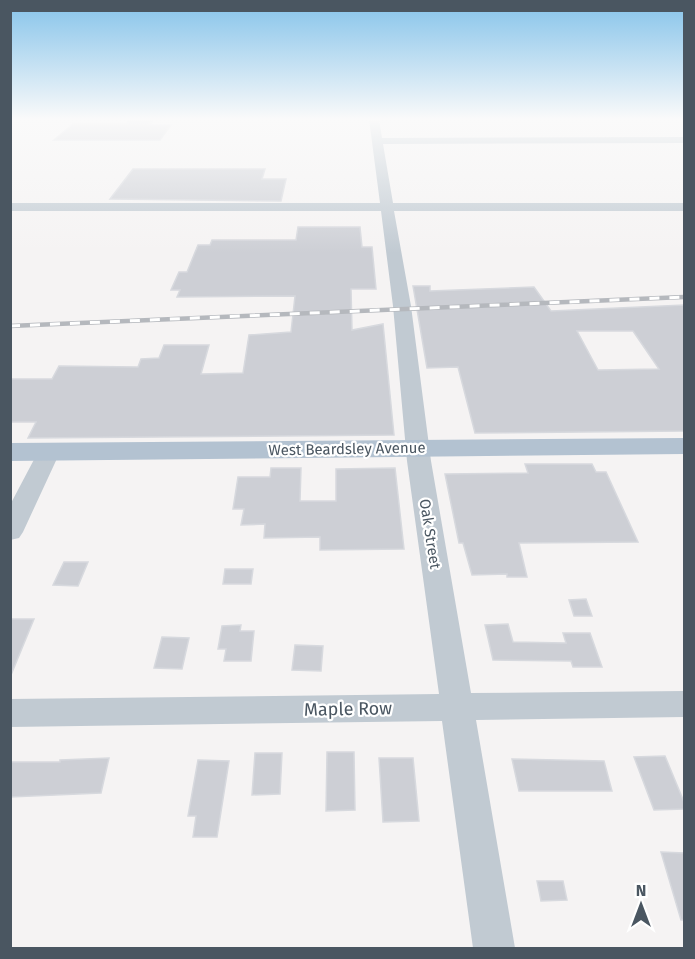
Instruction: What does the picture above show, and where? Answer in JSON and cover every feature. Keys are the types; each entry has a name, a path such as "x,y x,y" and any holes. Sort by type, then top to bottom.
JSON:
{"main road":[{"name":"West Beardsley Avenue","path":"10,452 684,446"}],"street":[{"name":"Oak Street","path":"380,164 402,306 417,448 494,948"},
{"path":"10,207 684,207"},
{"path":"10,532 49,452"},
{"name":"Maple Row","path":"10,713 684,704"}],"building":[{"path":"133,169 265,169 262,179 286,179 281,201 110,199"},
{"path":"298,227 360,227 362,247 372,247 376,289 351,289 352,330 383,324 394,435 28,438 36,422 10,422 10,379 52,379 59,366 138,367 141,359 159,358 164,345 209,345 201,374 243,373 249,335 291,332 295,296 177,297 180,290 171,290 179,272 187,272 198,245 210,245 212,240 296,240"},
{"path":"413,286 430,286 430,291 534,287 551,311 684,305 684,431 475,433 458,367 427,368","holes":["577,331 633,331 659,369 598,370"]},
{"path":"525,464 592,464 596,472 606,472 638,542 519,543 527,577 507,577 507,574 472,575 463,543 459,543 445,474 528,473"},
{"path":"271,468 301,468 300,501 336,501 336,469 395,468 404,549 320,550 320,537 264,538 265,524 241,525 244,509 233,509 238,477 270,477"},
{"path":"64,562 88,562 78,586 53,585"},
{"path":"225,569 253,569 251,584 223,584"},
{"path":"586,599 592,616 574,616 569,600"},
{"path":"10,619 34,619 11,675 10,675"},
{"path":"508,624 513,642 566,643 563,633 590,633 602,667 573,667 571,661 493,660 485,625"},
{"path":"241,625 240,631 254,631 251,661 224,661 226,649 218,649 222,626"},
{"path":"162,637 189,638 182,669 154,668"},
{"path":"295,645 323,646 321,671 292,670"},
{"path":"327,752 354,752 355,810 326,811"},
{"path":"255,753 282,753 280,794 252,795"},
{"path":"665,756 684,802 684,809 654,810 634,757"},
{"path":"109,758 101,793 10,797 10,762 60,762 60,760"},
{"path":"379,758 413,758 419,821 383,822"},
{"path":"512,759 604,761 612,791 519,791"},
{"path":"198,760 229,761 217,837 193,837 196,816 188,816"},
{"path":"661,852 684,853 684,920 681,920"},
{"path":"537,881 563,881 567,900 541,901"}],"railway":[{"path":"10,326 684,297"}]}
